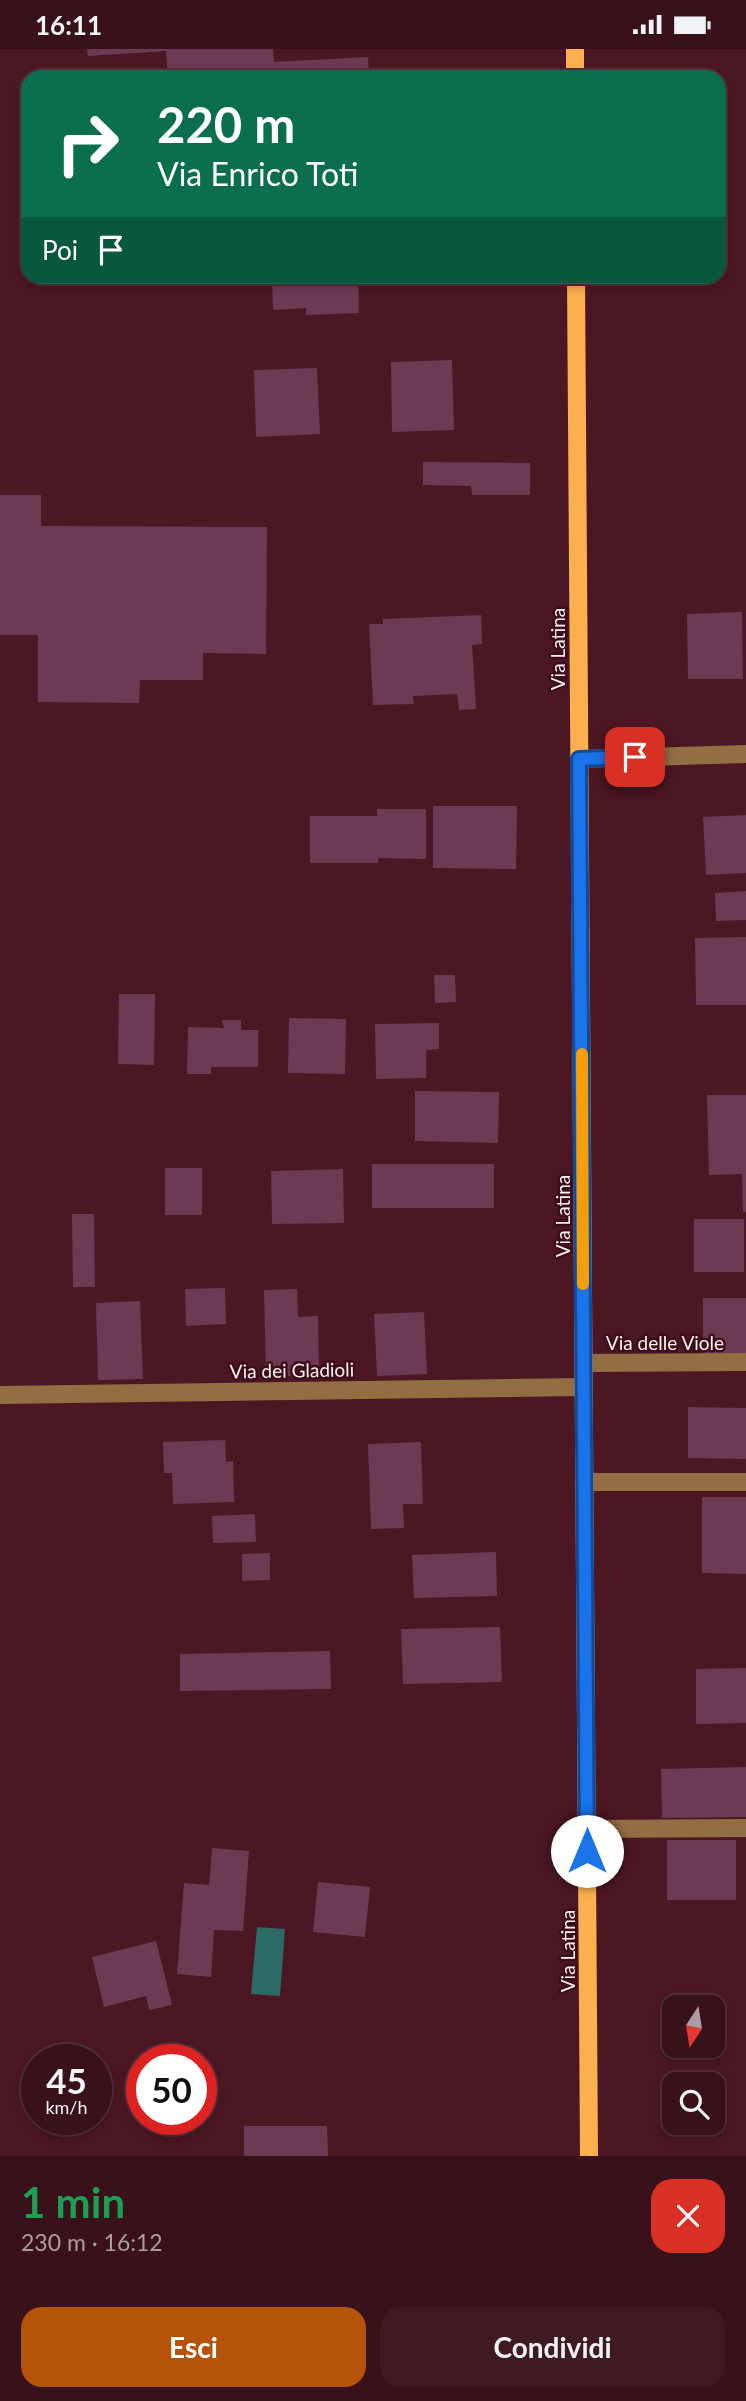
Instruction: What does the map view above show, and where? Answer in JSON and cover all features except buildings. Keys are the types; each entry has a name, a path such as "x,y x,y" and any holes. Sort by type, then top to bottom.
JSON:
{"main road":[{"path":"575,49 575,70"},
{"name":"Via Latina","path":"576,284 589,2156"}],"street":[{"path":"579,759 746,754"},
{"name":"Via delle Viole","path":"583,1363 746,1362"},
{"name":"Via dei Gladioli","path":"0,1395 584,1387"},
{"path":"584,1482 746,1482"},
{"path":"587,1829 746,1828"}],"water":[{"path":"257,1927 285,1929 280,1996 251,1994"}],"slow traffic":[{"path":"582,1054 583,1284"}],"route":[{"path":"587,1851 579,759 635,757"}]}
